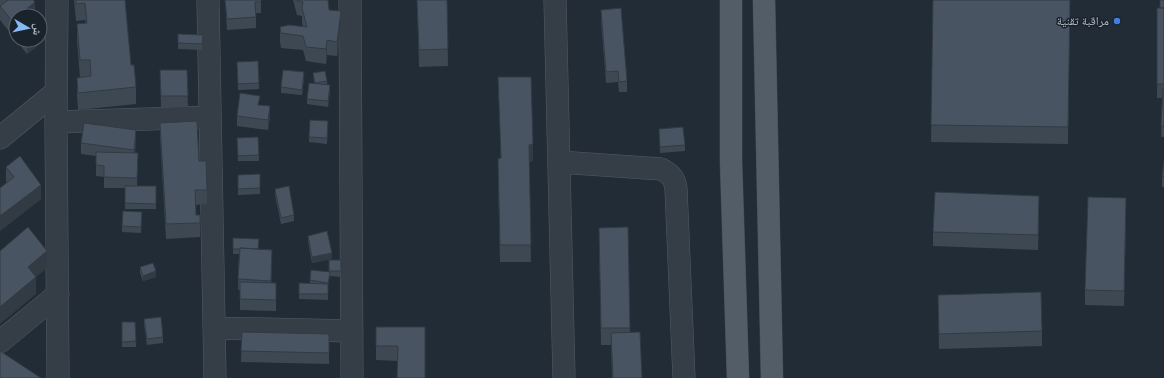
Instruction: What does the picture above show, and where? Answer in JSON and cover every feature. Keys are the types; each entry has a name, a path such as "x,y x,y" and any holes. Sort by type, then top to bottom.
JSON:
{"main road":[{"path":"730,0 732,161 738,378"},
{"path":"764,0 772,378"}],"street":[{"path":"57,0 56,122 58,378"},
{"path":"208,0 215,378"},
{"path":"350,0 352,378"},
{"path":"555,0 564,378"},
{"path":"0,138 56,92"},
{"path":"56,122 210,118"},
{"path":"559,162 661,169 672,177 676,190 684,378"},
{"path":"0,342 58,294"},
{"path":"214,328 352,330"}],"building":[{"path":"33,0 35,2 28,8 8,8 8,16 0,6 7,1"},
{"path":"76,0 125,0 131,65 134,65 136,87 78,93 77,78 91,76 90,60 80,60 77,24 87,23 85,3 76,4"},
{"path":"225,0 261,0 261,2 255,2 256,17 227,19"},
{"path":"297,0 328,0 329,10 341,11 337,42 327,40 326,49 306,47 303,36 281,33 280,27 289,25 307,27 302,8 303,2"},
{"path":"417,0 447,0 448,49 419,50"},
{"path":"933,0 1070,0 1068,127 931,125"},
{"path":"1160,0 1164,0 1164,8 1160,8"},
{"path":"621,8 627,81 619,82 618,71 606,72 601,10"},
{"path":"1157,8 1164,8 1164,84 1157,84"},
{"path":"178,34 203,35 202,44 178,43"},
{"path":"258,61 259,83 238,84 237,62"},
{"path":"160,70 187,70 188,96 161,96"},
{"path":"283,70 304,72 302,90 281,87"},
{"path":"325,71 327,81 315,83 313,73"},
{"path":"498,77 531,77 533,144 529,145 531,245 500,245 498,159 501,158"},
{"path":"309,83 330,85 328,101 307,99"},
{"path":"1163,88 1164,126 1161,126"},
{"path":"240,93 260,96 258,105 270,106 268,120 237,116"},
{"path":"310,120 328,121 327,138 309,137"},
{"path":"197,121 199,161 206,161 207,190 195,190 196,215 200,215 200,223 166,224 160,123"},
{"path":"84,123 136,130 134,150 81,143"},
{"path":"683,127 685,145 660,147 659,129"},
{"path":"258,137 259,155 238,156 237,138"},
{"path":"96,152 138,153 137,178 104,177 104,166 96,165"},
{"path":"20,156 41,185 0,216 0,188 14,177 6,167"},
{"path":"1164,162 1164,177 1162,176"},
{"path":"260,174 260,188 238,189 238,175"},
{"path":"125,186 156,186 156,204 125,203"},
{"path":"289,186 294,215 281,218 275,189"},
{"path":"935,192 1039,196 1038,235 933,232"},
{"path":"1088,197 1126,198 1124,291 1085,290"},
{"path":"123,211 142,212 141,227 122,226"},
{"path":"28,227 47,251 28,267 36,277 0,307 0,251"},
{"path":"628,227 630,328 601,328 599,228"},
{"path":"327,231 332,253 312,257 308,236"},
{"path":"233,238 259,239 258,249 233,249"},
{"path":"240,248 272,250 271,281 238,279"},
{"path":"329,260 341,260 341,271 329,271"},
{"path":"153,263 156,271 143,276 140,267"},
{"path":"311,270 330,272 328,283 310,280"},
{"path":"240,282 276,283 276,300 240,299"},
{"path":"299,283 328,284 328,294 299,294"},
{"path":"1041,292 1042,331 939,334 938,295"},
{"path":"161,317 163,337 147,339 144,319"},
{"path":"122,322 135,322 136,341 122,342"},
{"path":"376,327 425,327 425,378 397,378 398,346 376,346"},
{"path":"242,332 329,334 329,353 241,351"},
{"path":"640,332 642,378 613,378 611,333"},
{"path":"0,351 41,378 0,378"}],"place":[{"name":"مراقبة تقنية","path":"1117,21"}]}
